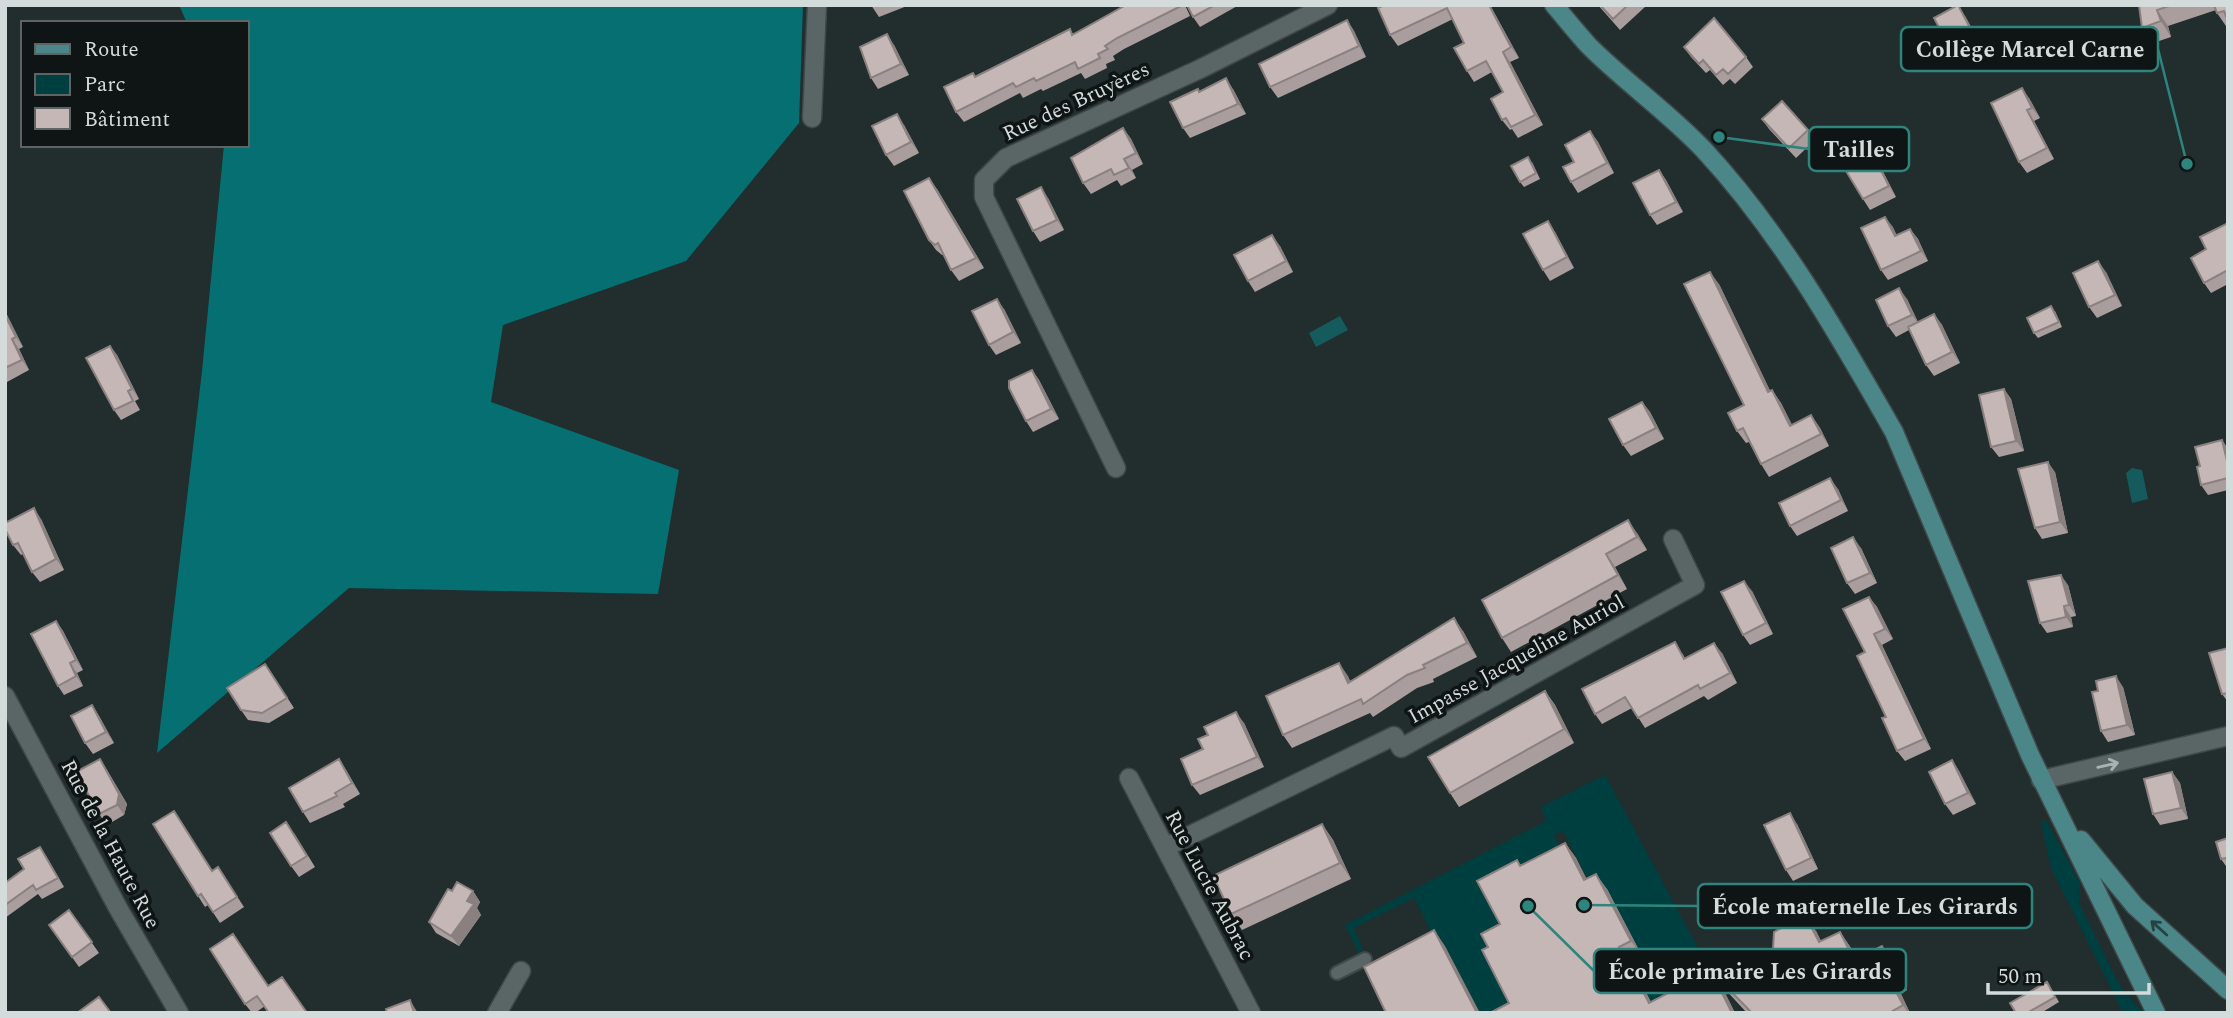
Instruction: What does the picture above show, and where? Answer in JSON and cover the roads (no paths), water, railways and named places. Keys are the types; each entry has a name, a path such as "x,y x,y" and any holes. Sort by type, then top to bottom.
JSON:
{"street":[{"path":"812,118 817,5"},
{"name":"Rue des Bruyères","path":"1116,468 984,197 984,180 1006,158 1200,69 1328,5"},
{"path":"1555,5 1590,46 1703,149 1750,202 1807,287 1894,432 2041,780 2061,815 2156,1013"},
{"name":"Impasse Jacqueline Auriol","path":"1166,847 1394,736 1401,748 1695,585 1673,539"},
{"name":"Rue de la Haute Rue","path":"5,696 118,908 179,1013"},
{"path":"2041,780 2228,736"},
{"name":"Rue Lucie Aubrac","path":"1129,778 1251,1013"},
{"path":"2061,815 2135,906 2228,990"},
{"path":"497,1013 521,971"}],"lane":[{"path":"1337,974 1365,959"}],"place":[{"name":"Tailles","path":"1719,137"},
{"name":"Collège Marcel Carne","path":"2187,164"},
{"name":"École maternelle Les Girards","path":"1584,905"},
{"name":"École primaire Les Girards","path":"1528,906"}]}
